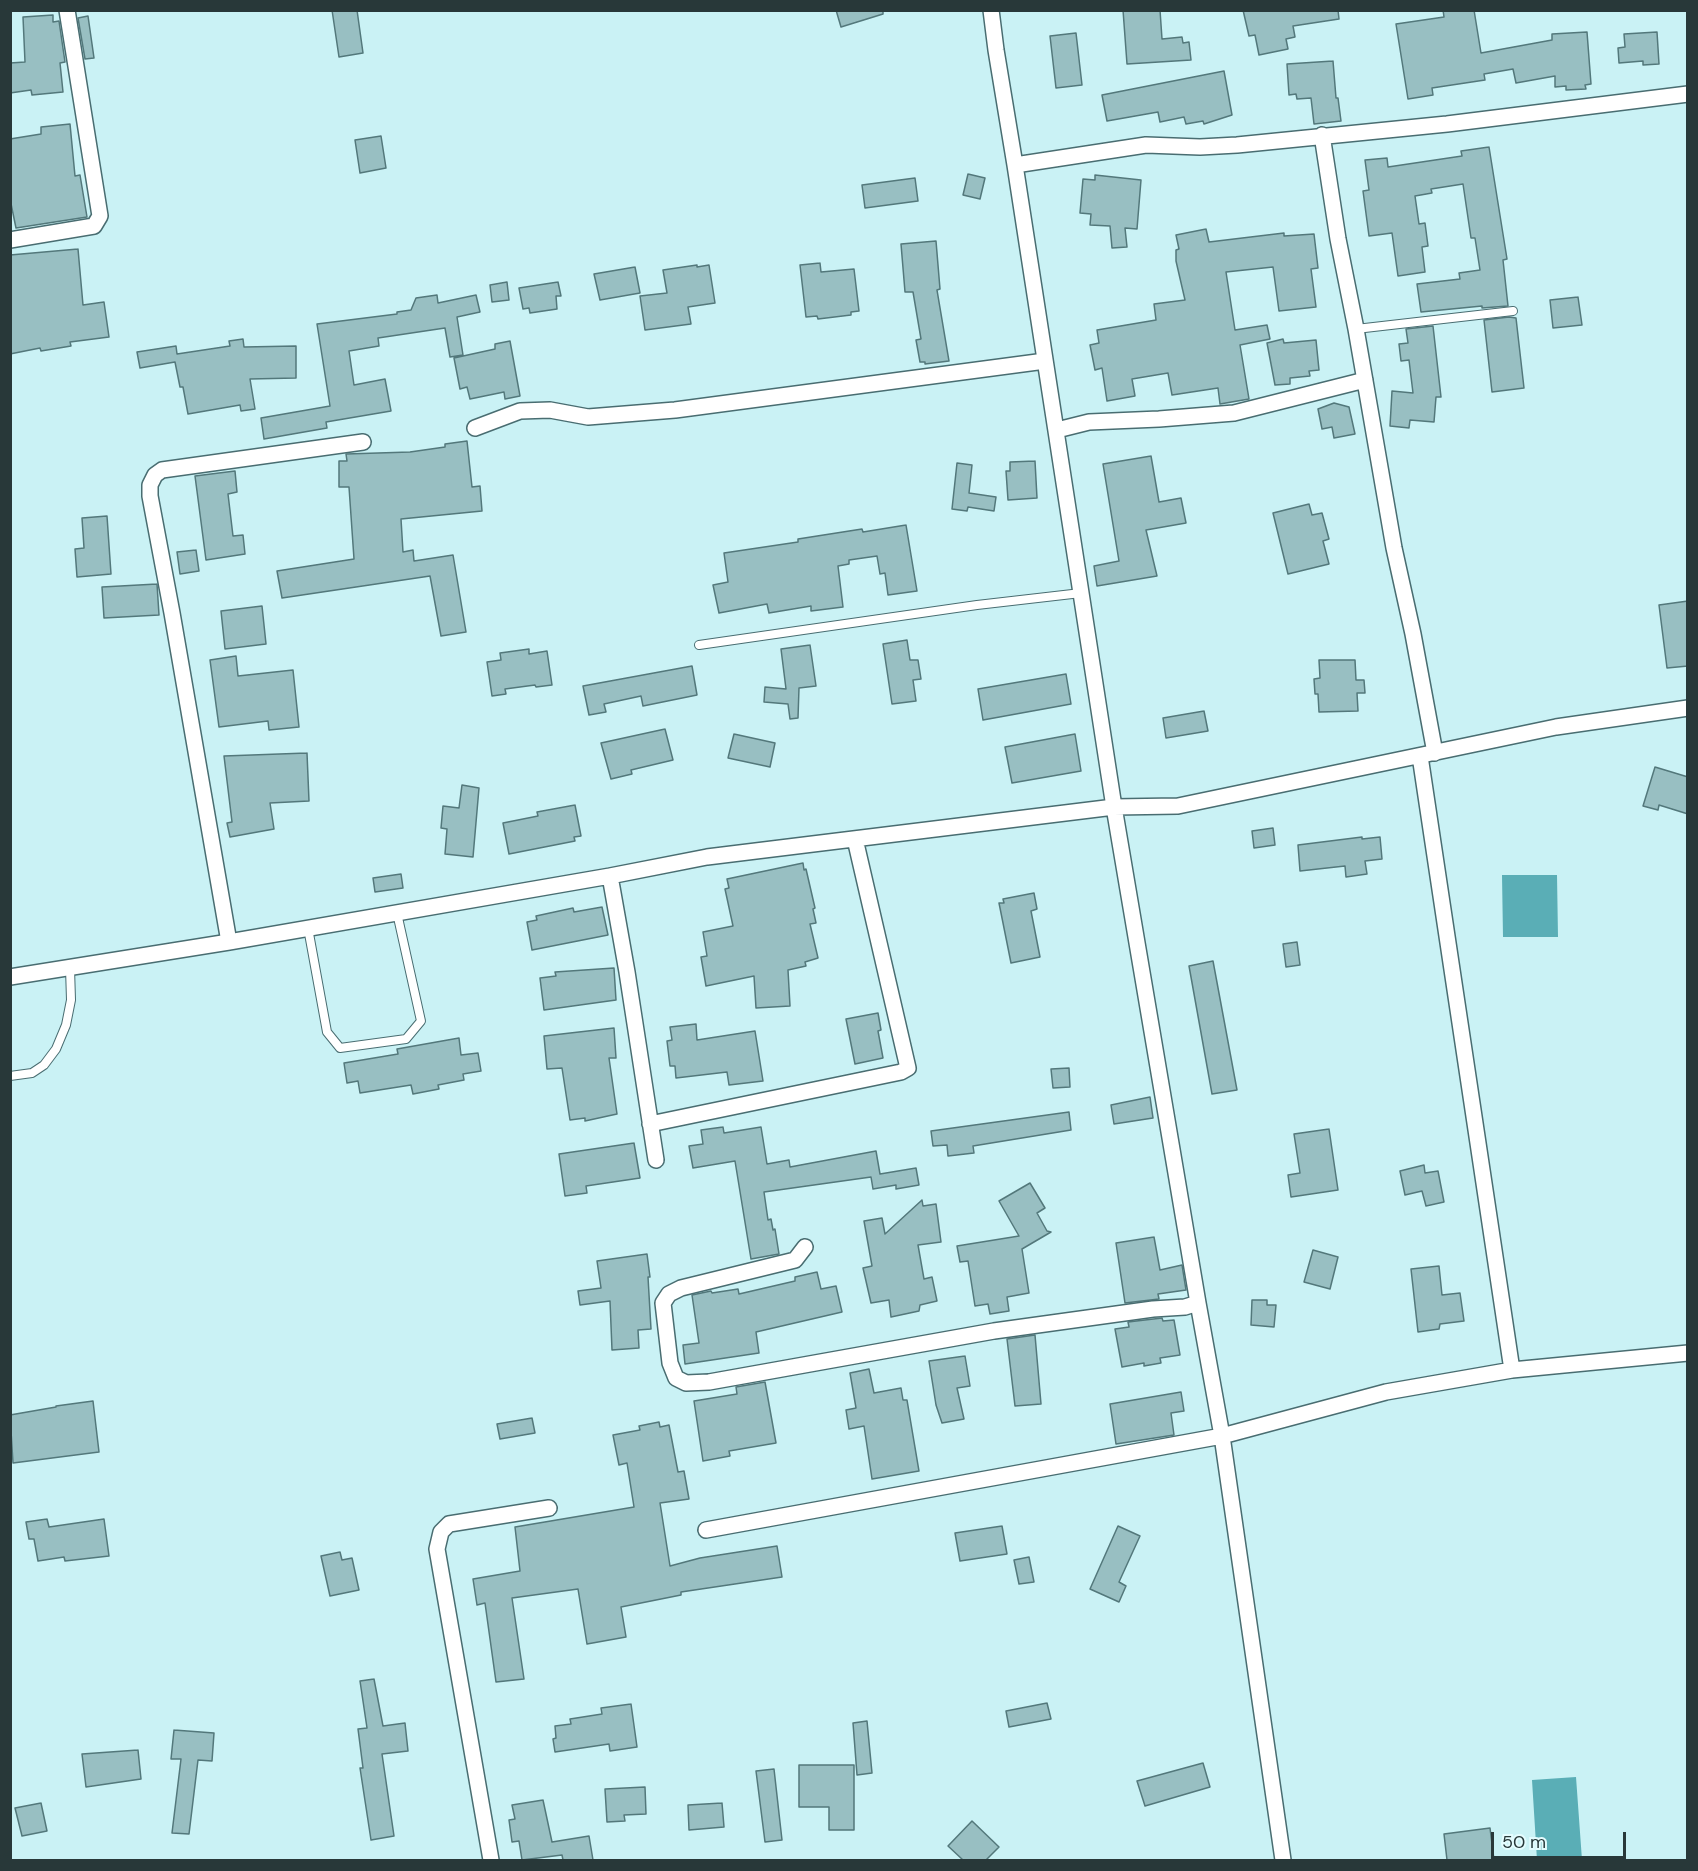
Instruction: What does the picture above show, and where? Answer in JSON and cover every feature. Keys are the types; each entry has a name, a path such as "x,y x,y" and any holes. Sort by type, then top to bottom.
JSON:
{"street":[{"path":"10,240 94,226 100,216 67,10"},
{"path":"991,10 1114,807 1222,1436 1283,1860"},
{"path":"1016,165 1146,145 1209,146 1447,124 1688,94"},
{"path":"1322,135 1338,239 1394,548 1413,634 1512,1370"},
{"path":"475,428 520,411 550,410 588,417 675,410 1045,361"},
{"path":"1057,430 1089,422 1234,413 1365,380"},
{"path":"229,942 150,496 150,485 155,475 162,470 363,441"},
{"path":"10,977 229,942 707,857 1114,807 1178,806 1556,727 1688,708"},
{"path":"650,1124 901,1072 908,1068 855,839"},
{"path":"610,876 656,1160"},
{"path":"805,1247 795,1260 681,1288 669,1294 663,1303 670,1363 676,1378 686,1383 709,1382 994,1330 1153,1309 1185,1307 1198,1303"},
{"path":"706,1530 1222,1436 1386,1392 1512,1370 1688,1353"},
{"path":"491,1860 437,1549 441,1532 449,1524 549,1508"}],"lane":[{"path":"1356,329 1513,311"},
{"path":"699,645 977,605 1081,593"},
{"path":"308,928 327,1032 340,1048 406,1039 421,1021 397,913"},
{"path":"10,1076 32,1073 44,1065 56,1049 66,1025 70,1000 70,968"}],"water":[{"path":"1502,875 1557,875 1558,937 1503,937"},
{"path":"1576,1777 1582,1860 1537,1860 1532,1780"}],"building":[{"path":"332,10 357,10 363,53 339,57"},
{"path":"836,10 883,10 883,14 841,27"},
{"path":"1123,10 1160,10 1162,39 1182,37 1183,43 1189,42 1191,60 1127,64"},
{"path":"1243,10 1338,10 1339,19 1293,26 1295,37 1286,39 1288,49 1259,55 1255,35 1249,36"},
{"path":"1443,10 1474,10 1481,53 1552,40 1552,34 1587,32 1591,84 1585,85 1586,89 1566,90 1566,86 1555,87 1555,76 1516,83 1513,69 1484,74 1485,80 1432,88 1433,95 1408,99 1396,24 1444,17"},
{"path":"53,15 53,22 59,21 65,62 60,63 63,92 32,95 31,90 10,93 10,63 25,62 23,17"},
{"path":"88,16 94,58 85,59 78,18"},
{"path":"1657,32 1659,64 1643,65 1643,61 1619,63 1618,48 1625,47 1624,34"},
{"path":"1076,33 1082,85 1056,88 1050,36"},
{"path":"1333,61 1336,98 1338,98 1341,121 1314,124 1311,98 1297,99 1296,94 1289,95 1287,64"},
{"path":"1224,71 1232,115 1204,124 1203,121 1186,124 1184,117 1160,122 1158,112 1107,121 1102,95"},
{"path":"70,124 75,176 80,175 87,217 16,228 10,199 10,139 41,134 41,127"},
{"path":"381,136 386,168 360,173 355,140"},
{"path":"1489,147 1507,259 1503,260 1508,306 1421,312 1417,284 1460,279 1459,273 1480,270 1475,238 1471,238 1463,184 1431,189 1432,193 1415,196 1419,224 1425,223 1428,246 1422,247 1425,272 1398,276 1392,233 1369,236 1363,191 1369,190 1365,160 1387,158 1388,167 1462,156 1461,151"},
{"path":"968,174 985,178 980,199 963,195"},
{"path":"1095,175 1141,180 1137,229 1125,228 1127,247 1112,248 1110,226 1090,225 1091,214 1080,213 1083,179 1095,180"},
{"path":"915,178 918,201 865,208 862,185"},
{"path":"1206,229 1209,242 1284,233 1284,236 1314,234 1318,268 1311,269 1316,307 1279,311 1273,267 1226,272 1235,330 1267,325 1270,339 1240,345 1249,399 1220,404 1218,388 1172,395 1168,373 1132,379 1135,396 1107,401 1102,368 1095,370 1090,345 1099,343 1097,330 1156,320 1154,304 1185,300 1176,261 1176,250 1179,249 1176,235"},
{"path":"936,241 940,289 937,290 949,361 925,364 925,362 920,362 916,340 921,339 913,292 905,292 901,244"},
{"path":"78,249 83,305 104,302 109,337 70,342 71,346 41,351 40,348 10,354 10,255"},
{"path":"820,263 821,272 854,269 859,311 851,312 851,315 818,319 817,316 806,317 800,265"},
{"path":"697,265 697,267 709,265 715,303 688,307 691,324 645,330 640,296 667,293 663,270"},
{"path":"635,267 640,293 600,300 594,274"},
{"path":"507,282 509,300 492,302 490,285"},
{"path":"558,282 561,296 556,296 557,309 530,313 529,308 523,309 519,288"},
{"path":"437,295 438,303 476,295 480,312 457,317 463,355 450,357 445,328 378,338 379,346 349,351 354,385 385,379 391,411 326,422 327,428 264,439 261,418 330,406 317,324 397,314 397,312 411,310 416,298"},
{"path":"1578,297 1582,325 1553,328 1550,300"},
{"path":"1516,318 1524,388 1492,392 1484,320"},
{"path":"1433,326 1441,397 1436,397 1434,422 1410,420 1409,428 1390,426 1392,391 1413,393 1409,360 1401,361 1399,344 1408,343 1406,329"},
{"path":"243,339 244,347 296,346 296,378 250,379 255,409 241,411 240,405 188,414 175,362 140,368 137,352 176,346 177,354 230,346 229,341"},
{"path":"1283,339 1284,343 1316,340 1319,370 1309,371 1310,376 1290,378 1290,384 1275,385 1267,343"},
{"path":"510,341 520,396 505,399 504,392 470,399 467,387 460,389 454,358 495,349 495,344"},
{"path":"1334,403 1349,407 1355,434 1334,438 1332,427 1322,429 1318,409"},
{"path":"467,441 472,487 480,486 482,511 401,519 403,552 413,550 414,561 453,555 466,632 441,636 430,576 282,598 277,571 354,559 349,487 339,487 339,461 347,461 346,454 410,452"},
{"path":"1151,456 1159,502 1181,498 1186,523 1146,530 1157,576 1097,586 1094,566 1119,561 1103,464"},
{"path":"1035,461 1037,498 1008,500 1006,471 1010,471 1010,462"},
{"path":"957,463 972,465 969,493 996,497 994,511 968,507 967,511 952,509"},
{"path":"235,471 237,492 228,494 233,536 243,535 245,554 206,560 195,476"},
{"path":"1309,504 1312,515 1322,513 1329,539 1323,541 1329,564 1288,574 1273,513"},
{"path":"107,516 111,574 77,577 75,549 84,548 82,518"},
{"path":"906,525 917,591 888,595 885,573 880,574 877,556 849,560 849,564 838,566 843,607 811,611 811,606 769,613 767,604 719,613 713,585 728,582 724,553 798,542 798,539 862,529 863,532"},
{"path":"196,550 199,571 180,574 177,552"},
{"path":"157,584 159,615 104,618 102,587"},
{"path":"1688,601 1688,666 1667,668 1659,605"},
{"path":"262,606 266,644 225,649 221,611"},
{"path":"907,640 910,660 918,660 921,679 913,680 916,701 892,704 883,644"},
{"path":"810,645 816,686 799,688 798,718 790,719 788,704 764,702 765,687 786,689 781,649"},
{"path":"529,649 529,654 547,651 552,685 505,689 506,694 492,696 487,662 501,660 500,653"},
{"path":"236,656 238,676 293,670 299,727 269,730 268,721 219,727 210,660"},
{"path":"1319,660 1355,660 1356,680 1364,680 1365,693 1357,693 1358,711 1319,712 1314,679 1320,678"},
{"path":"692,666 697,695 643,706 641,696 604,704 606,712 589,715 583,686"},
{"path":"1066,674 1071,704 983,720 978,689"},
{"path":"1204,711 1208,731 1166,738 1163,718"},
{"path":"665,729 673,760 631,770 632,774 611,779 601,743"},
{"path":"734,734 775,743 770,767 728,758"},
{"path":"1075,734 1081,771 1012,783 1005,747"},
{"path":"307,753 309,801 270,803 274,829 230,837 227,823 232,822 224,756"},
{"path":"1655,767 1688,777 1688,814 1659,805 1658,810 1643,806"},
{"path":"462,785 479,788 473,857 445,854 447,829 441,828 443,806 459,808"},
{"path":"575,805 581,836 574,837 575,841 509,854 503,823 538,816 537,812"},
{"path":"1273,828 1275,845 1254,848 1252,831"},
{"path":"1362,837 1362,839 1380,837 1382,859 1365,861 1367,874 1346,877 1345,866 1300,871 1298,845"},
{"path":"803,863 815,908 813,909 816,923 810,924 818,958 805,962 806,966 788,970 790,1006 756,1008 754,976 706,986 701,957 707,956 703,932 733,926 725,889 729,888 727,879"},
{"path":"401,874 403,888 375,892 373,878"},
{"path":"1034,893 1037,909 1031,911 1040,957 1011,963 999,903 1004,903 1003,899"},
{"path":"602,907 608,935 532,950 527,922 537,920 536,916 573,908 574,912"},
{"path":"1297,942 1300,965 1286,967 1283,944"},
{"path":"1213,961 1237,1090 1212,1094 1189,966"},
{"path":"614,968 616,1000 544,1010 540,978 556,976 555,972"},
{"path":"878,1013 881,1030 878,1031 883,1058 855,1064 846,1019"},
{"path":"696,1024 697,1040 755,1031 763,1081 729,1085 727,1072 676,1078 675,1066 670,1066 667,1041 672,1040 670,1027"},
{"path":"614,1028 616,1058 609,1058 617,1114 585,1121 585,1118 570,1120 562,1068 547,1069 544,1036"},
{"path":"459,1038 461,1055 478,1053 481,1071 463,1074 464,1080 438,1085 439,1089 413,1094 411,1085 360,1093 358,1081 347,1083 344,1063 398,1054 397,1049"},
{"path":"1069,1068 1070,1087 1053,1088 1051,1069"},
{"path":"1150,1097 1153,1118 1114,1124 1111,1105"},
{"path":"1069,1112 1071,1130 973,1146 974,1153 948,1156 947,1145 933,1146 931,1131"},
{"path":"723,1127 724,1133 761,1127 767,1164 789,1160 790,1167 876,1151 880,1174 916,1168 919,1185 896,1189 896,1185 873,1189 871,1177 764,1192 768,1220 771,1219 773,1230 775,1229 779,1254 751,1259 735,1161 693,1168 689,1146 703,1144 701,1130"},
{"path":"1329,1129 1338,1190 1291,1197 1288,1175 1300,1173 1294,1134"},
{"path":"634,1143 640,1178 586,1186 587,1193 565,1196 559,1154"},
{"path":"1424,1165 1425,1173 1438,1171 1444,1202 1426,1206 1422,1191 1405,1195 1400,1171"},
{"path":"1030,1183 1045,1208 1037,1213 1047,1231 1051,1232 1022,1249 1029,1293 1007,1297 1009,1311 990,1314 988,1304 975,1306 968,1261 960,1262 957,1246 1019,1236 999,1201"},
{"path":"922,1200 923,1206 936,1204 941,1242 918,1245 924,1279 932,1277 937,1301 920,1305 919,1311 891,1317 889,1300 871,1303 863,1268 872,1266 864,1221 882,1218 885,1234"},
{"path":"1154,1237 1160,1270 1182,1265 1186,1290 1158,1294 1159,1299 1125,1303 1116,1243"},
{"path":"1313,1250 1338,1257 1330,1289 1304,1282"},
{"path":"647,1254 651,1329 638,1330 639,1348 612,1350 610,1301 580,1305 578,1291 601,1288 597,1261"},
{"path":"1439,1266 1442,1295 1460,1293 1464,1321 1440,1324 1439,1329 1418,1332 1411,1269"},
{"path":"817,1272 821,1289 836,1286 842,1312 756,1332 759,1353 685,1364 683,1345 699,1343 692,1295 738,1289 739,1294 795,1281 795,1277"},
{"path":"1252,1300 1267,1300 1267,1305 1276,1305 1274,1327 1251,1325"},
{"path":"1162,1318 1163,1321 1174,1320 1180,1355 1160,1358 1161,1363 1122,1367 1115,1329 1129,1327 1128,1322"},
{"path":"1035,1335 1041,1404 1015,1406 1007,1339"},
{"path":"965,1356 970,1386 957,1388 964,1419 942,1423 936,1405 929,1361"},
{"path":"869,1369 874,1393 901,1388 903,1400 907,1400 919,1471 872,1479 864,1426 849,1429 846,1410 856,1408 850,1373"},
{"path":"765,1382 776,1443 729,1451 730,1456 703,1461 694,1401 737,1394 736,1387"},
{"path":"1181,1392 1184,1411 1171,1413 1174,1435 1116,1444 1110,1404"},
{"path":"93,1401 99,1452 13,1463 10,1415"},
{"path":"532,1418 535,1433 500,1439 497,1424"},
{"path":"659,1422 660,1427 669,1425 678,1472 684,1471 689,1499 660,1503 670,1566 700,1558 777,1546 782,1577 681,1592 681,1595 621,1607 626,1637 587,1644 578,1589 512,1598 524,1679 496,1682 485,1603 477,1605 473,1579 520,1571 515,1527 634,1507 627,1463 619,1465 613,1435 640,1430 639,1426"},
{"path":"47,1519 49,1527 104,1519 109,1556 65,1561 64,1557 38,1561 34,1539 29,1539 26,1522"},
{"path":"1002,1526 1007,1554 960,1561 955,1533"},
{"path":"1118,1526 1140,1536 1119,1582 1126,1586 1119,1602 1090,1589"},
{"path":"340,1552 342,1560 352,1558 359,1590 330,1596 321,1556"},
{"path":"1029,1557 1034,1582 1019,1584 1014,1560"},
{"path":"374,1679 383,1726 405,1723 408,1751 382,1754 394,1836 371,1840 360,1768 363,1768 358,1729 367,1728 360,1681"},
{"path":"1047,1703 1051,1719 1009,1727 1006,1711"},
{"path":"631,1704 637,1747 610,1751 609,1744 555,1752 553,1739 556,1738 555,1726 571,1724 570,1719 602,1714 601,1708"},
{"path":"867,1721 872,1773 857,1775 853,1723"},
{"path":"174,1730 214,1733 212,1761 198,1760 189,1834 172,1833 181,1759 171,1759"},
{"path":"138,1750 141,1779 86,1787 82,1754"},
{"path":"1203,1763 1210,1787 1145,1806 1137,1781"},
{"path":"799,1765 854,1765 854,1830 829,1830 829,1807 799,1807"},
{"path":"774,1769 782,1840 765,1842 756,1771"},
{"path":"645,1787 646,1814 624,1815 625,1821 607,1822 605,1789"},
{"path":"543,1800 552,1842 589,1836 593,1860 563,1860 562,1855 522,1860 519,1841 512,1842 509,1820 515,1819 512,1805"},
{"path":"41,1803 47,1831 22,1836 15,1808"},
{"path":"722,1803 724,1827 689,1830 688,1805"},
{"path":"972,1821 999,1847 986,1860 963,1860 948,1846"},
{"path":"1490,1828 1494,1860 1447,1860 1444,1834"}]}
